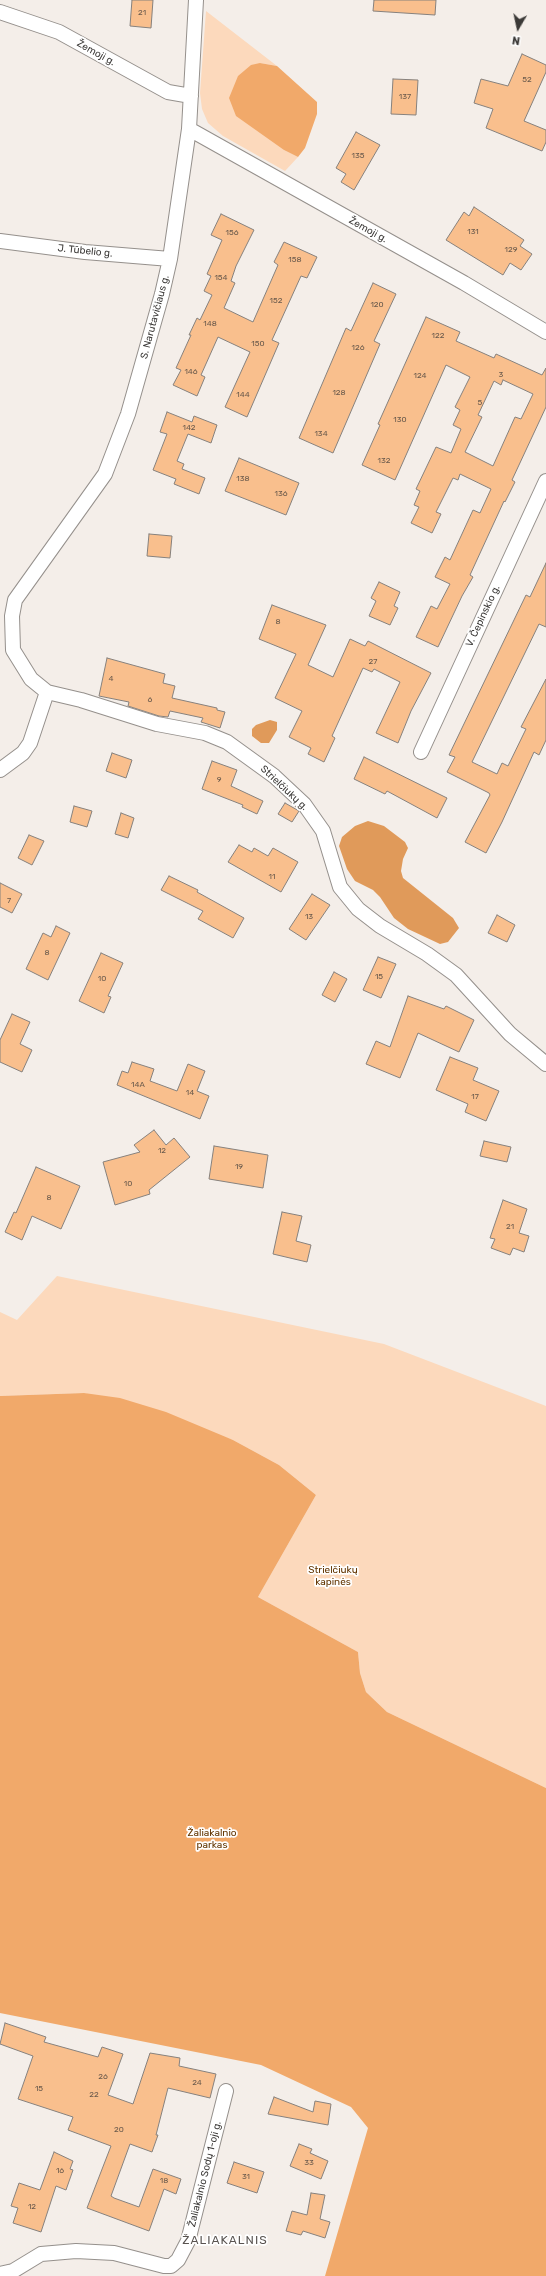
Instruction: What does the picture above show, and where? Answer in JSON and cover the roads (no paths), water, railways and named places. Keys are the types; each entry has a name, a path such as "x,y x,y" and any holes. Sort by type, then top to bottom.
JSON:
{"street":[{"name":"S. Narutavičiaus g.","path":"15,600 105,474 128,414 162,294 170,259 189,129 196,0"},
{"name":"Žemoji g.","path":"0,12 59,32 168,92 191,96"},
{"name":"Žemoji g.","path":"189,129 464,283 546,332"},
{"name":"J. Tūbelio g.","path":"0,241 85,252 170,259"},
{"name":"V. Čepinskio g.","path":"420,752 546,481"},
{"name":"Strielčiukų g.","path":"15,600 12,616 13,650 31,679 48,692 81,700 157,724 205,733 227,742 274,776 304,804 323,831 340,887 358,909 456,975 510,1034 546,1064"},
{"path":"0,770 23,753 30,743 48,692"},
{"name":"Žaliakalnio Sodų 1-oji g.","path":"0,2274 13,2271 42,2254 76,2251 114,2253 164,2266 171,2266 178,2260 188,2241 226,2091"}],"district":[{"name":"ŽALIAKALNIS","path":"225,2241"}],"park label":[{"name":"Strielčiukų kapinės","path":"333,1576"},
{"name":"Žaliakalnio parkas","path":"212,1838"}]}
